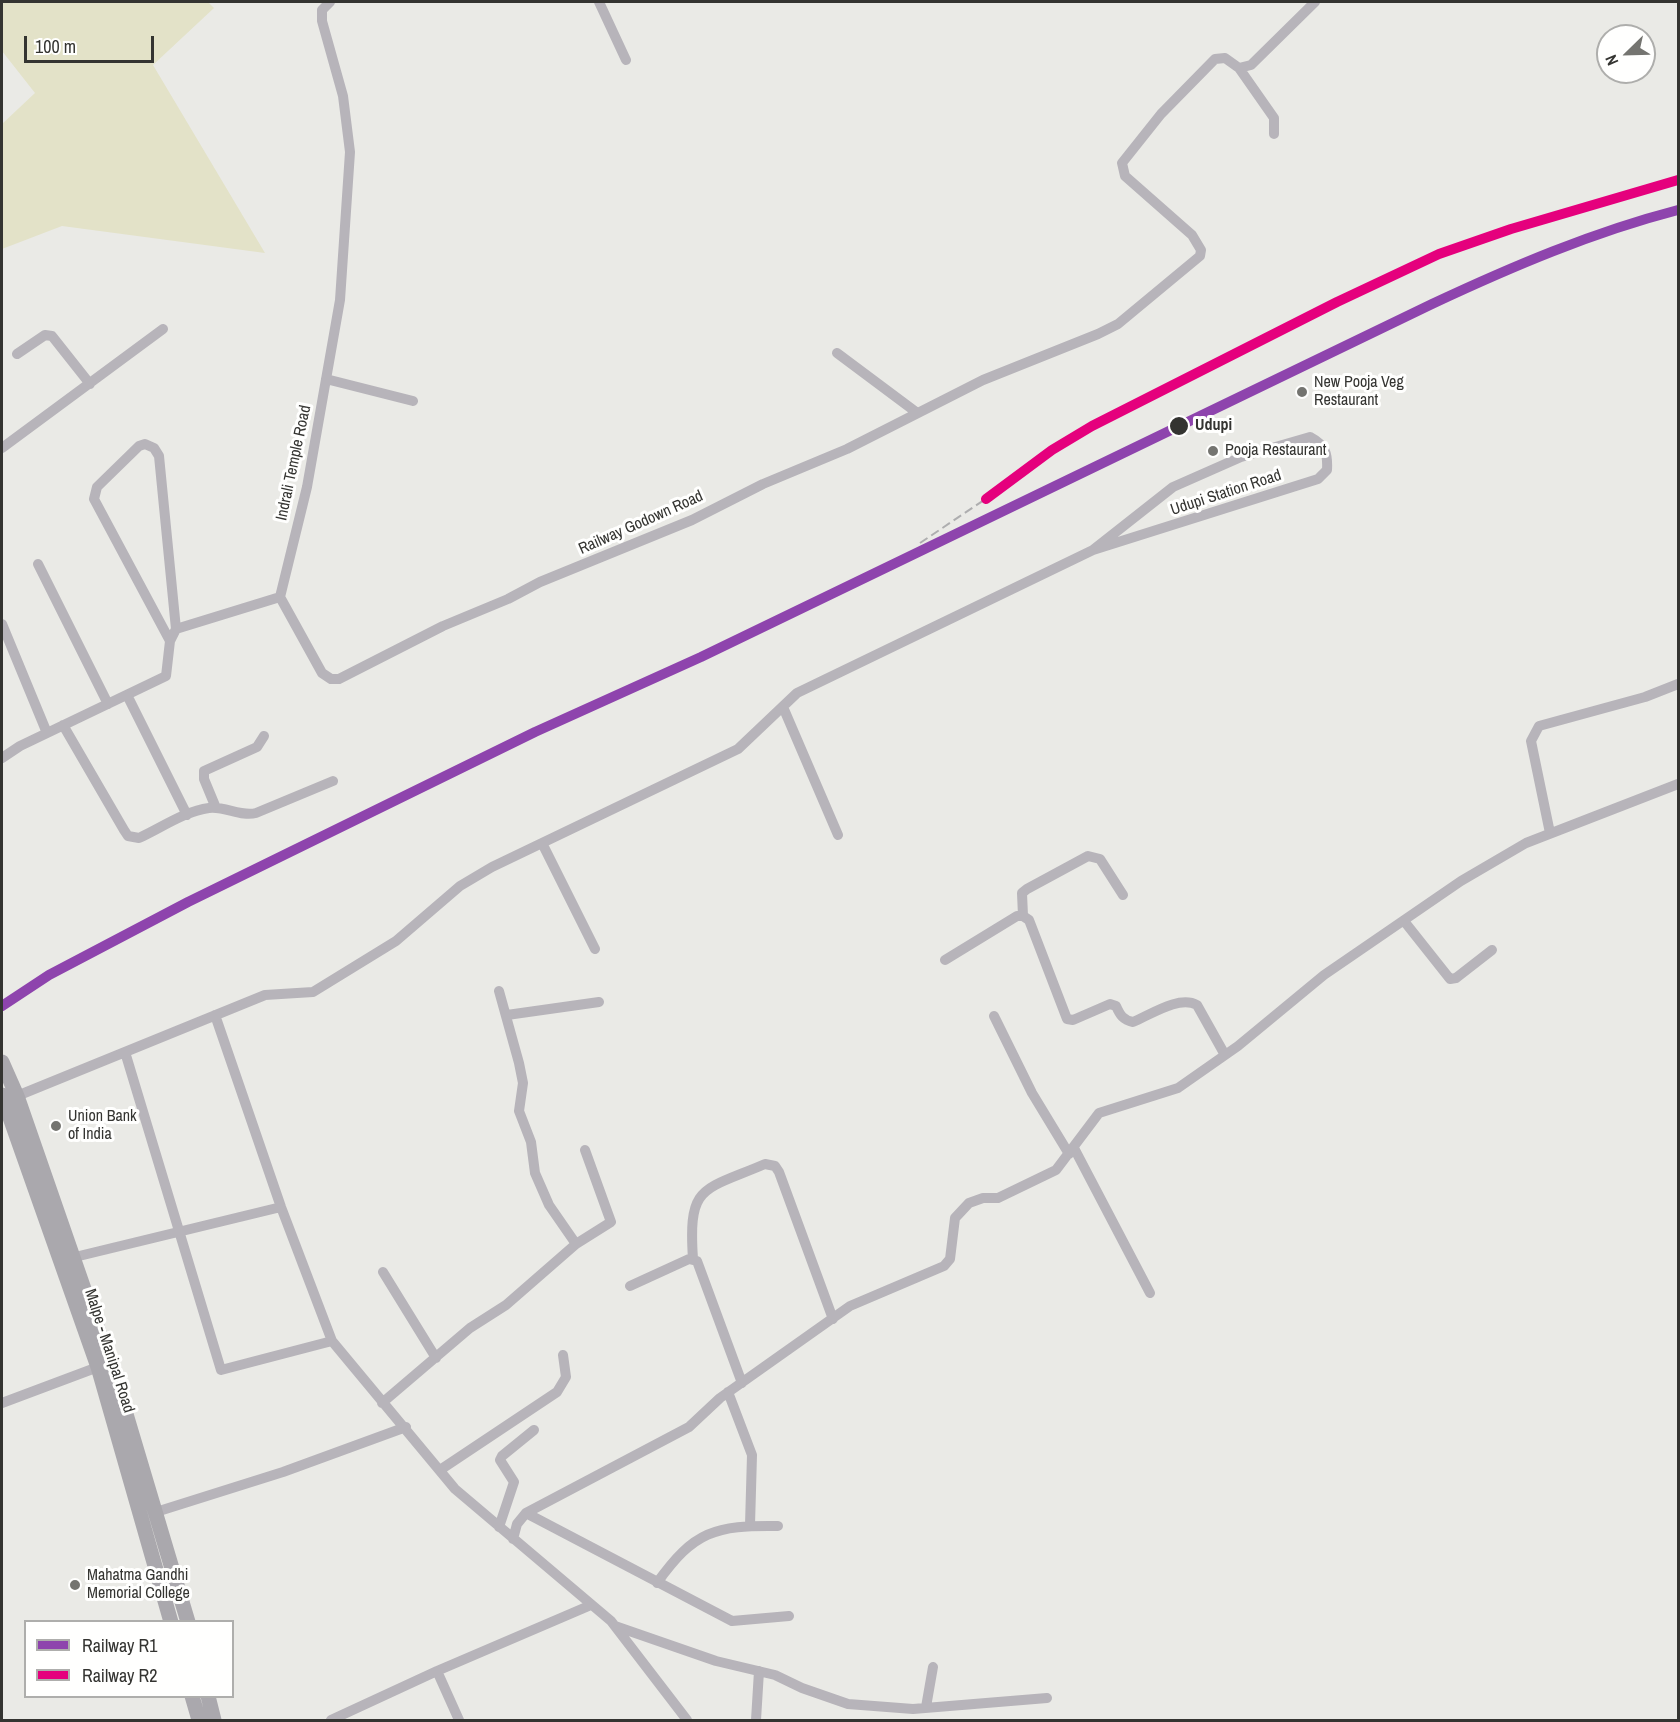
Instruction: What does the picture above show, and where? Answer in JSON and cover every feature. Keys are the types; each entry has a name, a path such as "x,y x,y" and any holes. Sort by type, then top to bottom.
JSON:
{"highway":[{"path":"2,1062 9,1095"},
{"name":"Malpe - Manipal Road","path":"9,1095 75,1257 117,1384 156,1512 171,1620"},
{"name":"Malpe - Manipal Road","path":"9,1095 162,1560 187,1620"},
{"path":"193,1698 199,1720"},
{"path":"208,1698 214,1720"}],"street":[{"name":"Indrali Temple Road","path":"280,597 307,487 340,300 350,152 343,96 322,21 322,10 330,2"},
{"path":"599,2 626,60"},
{"path":"1274,134 1274,118 1239,68 1251,65 1315,2"},
{"name":"Railway Godown Road","path":"280,597 322,673 331,679 339,679 443,626 508,599 540,582 692,520 763,484 847,449 983,380 1118,324 1200,256 1200,244 1125,176 1122,163 1161,114 1215,59 1225,58 1239,68"},
{"path":"3,445 163,329"},
{"path":"17,354 45,335 52,336 90,384"},
{"path":"837,353 916,412"},
{"path":"326,379 413,401"},
{"name":"Udupi Station Road","path":"1310,437 1322,443 1328,456 1327,470 1318,479 1094,550 1162,493 1241,457 1310,437"},
{"path":"2,758 63,725 166,676 170,641 176,629 159,456 154,447 145,444 139,446 97,487 94,500 170,641"},
{"path":"9,1095 125,1052 265,995 313,992 396,941 460,886 542,843 738,749 797,693 1094,550"},
{"path":"38,564 108,704"},
{"path":"176,629 280,597"},
{"path":"3,630 47,733"},
{"path":"1550,832 1531,741 1539,726 1645,697 1678,684"},
{"path":"127,695 187,815"},
{"path":"783,706 838,835"},
{"path":"63,725 128,836 139,838 187,815 216,808 249,815 333,781"},
{"path":"216,808 204,779 204,771 258,747 264,736"},
{"path":"513,1539 518,1524 526,1513 689,1427 728,1392 850,1306 944,1266 950,1259 955,1218 969,1203 983,1198 998,1198 1056,1170 1099,1113 1179,1088 1225,1055 1324,975 1471,876 1526,843 1678,784"},
{"path":"542,843 595,949"},
{"path":"1023,916 1022,894 1027,889 1088,856 1100,859 1123,895"},
{"path":"945,960 1017,916 1023,916 1029,920 1067,1019 1073,1020 1110,1004 1116,1006 1120,1016 1126,1021 1133,1022 1182,1002 1191,1002 1197,1005 1225,1055"},
{"path":"1404,921 1450,979 1456,978 1492,950"},
{"path":"499,991 523,1083 519,1111 531,1142 535,1173 549,1205 576,1244"},
{"path":"507,1015 599,1002"},
{"path":"215,1015 281,1207 332,1341 382,1403 406,1427 455,1489 615,1626 687,1720"},
{"path":"994,1016 1032,1093 1072,1151 1150,1293"},
{"path":"125,1052 221,1370 332,1341"},
{"path":"382,1403 470,1328 506,1305 576,1244 611,1222 585,1150"},
{"path":"693,1259 692,1215 695,1204 706,1190 765,1164 775,1166 833,1319"},
{"path":"75,1257 281,1207"},
{"path":"630,1286 693,1259"},
{"path":"693,1259 700,1263 742,1383"},
{"path":"383,1272 436,1358"},
{"path":"440,1470 558,1392 566,1377 562,1355"},
{"path":"2,1403 98,1367"},
{"path":"728,1392 752,1455 750,1526"},
{"path":"156,1512 283,1472 406,1427"},
{"path":"499,1527 514,1482 500,1461 502,1456 534,1430"},
{"path":"526,1513 732,1621 789,1616"},
{"path":"657,1583 682,1552 708,1532 750,1526 778,1526"},
{"path":"331,1720 437,1671 591,1605"},
{"path":"615,1626 716,1661 759,1671 848,1704 885,1708 926,1707 1047,1698"},
{"path":"926,1707 933,1667"},
{"path":"437,1671 459,1720"},
{"path":"756,1720 759,1671"}],"green space":[{"path":"2,2 208,2 214,8 153,65 265,253 62,226 2,249 2,124 35,93 2,51"}],"railway":[{"path":"920,543 1008,484 1052,450 1092,426 1337,302 1439,254 1511,229 1678,180"},
{"path":"701,657 1470,286 1585,240 1678,210"}],"rail line":[{"name":"R2","path":"986,499 1052,450 1092,426 1337,302 1439,254 1511,229 1678,180"},
{"name":"R1","path":"2,1006 49,975 188,902 535,732 701,657 1432,304 1553,251 1678,210"}],"place":[{"name":"New Pooja Veg Restaurant","path":"1302,392"},
{"name":"Udupi","path":"1179,426"},
{"name":"Pooja Restaurant","path":"1213,451"},
{"name":"Union Bank of India","path":"56,1126"},
{"name":"Mahatma Gandhi Memorial College","path":"75,1585"}]}
